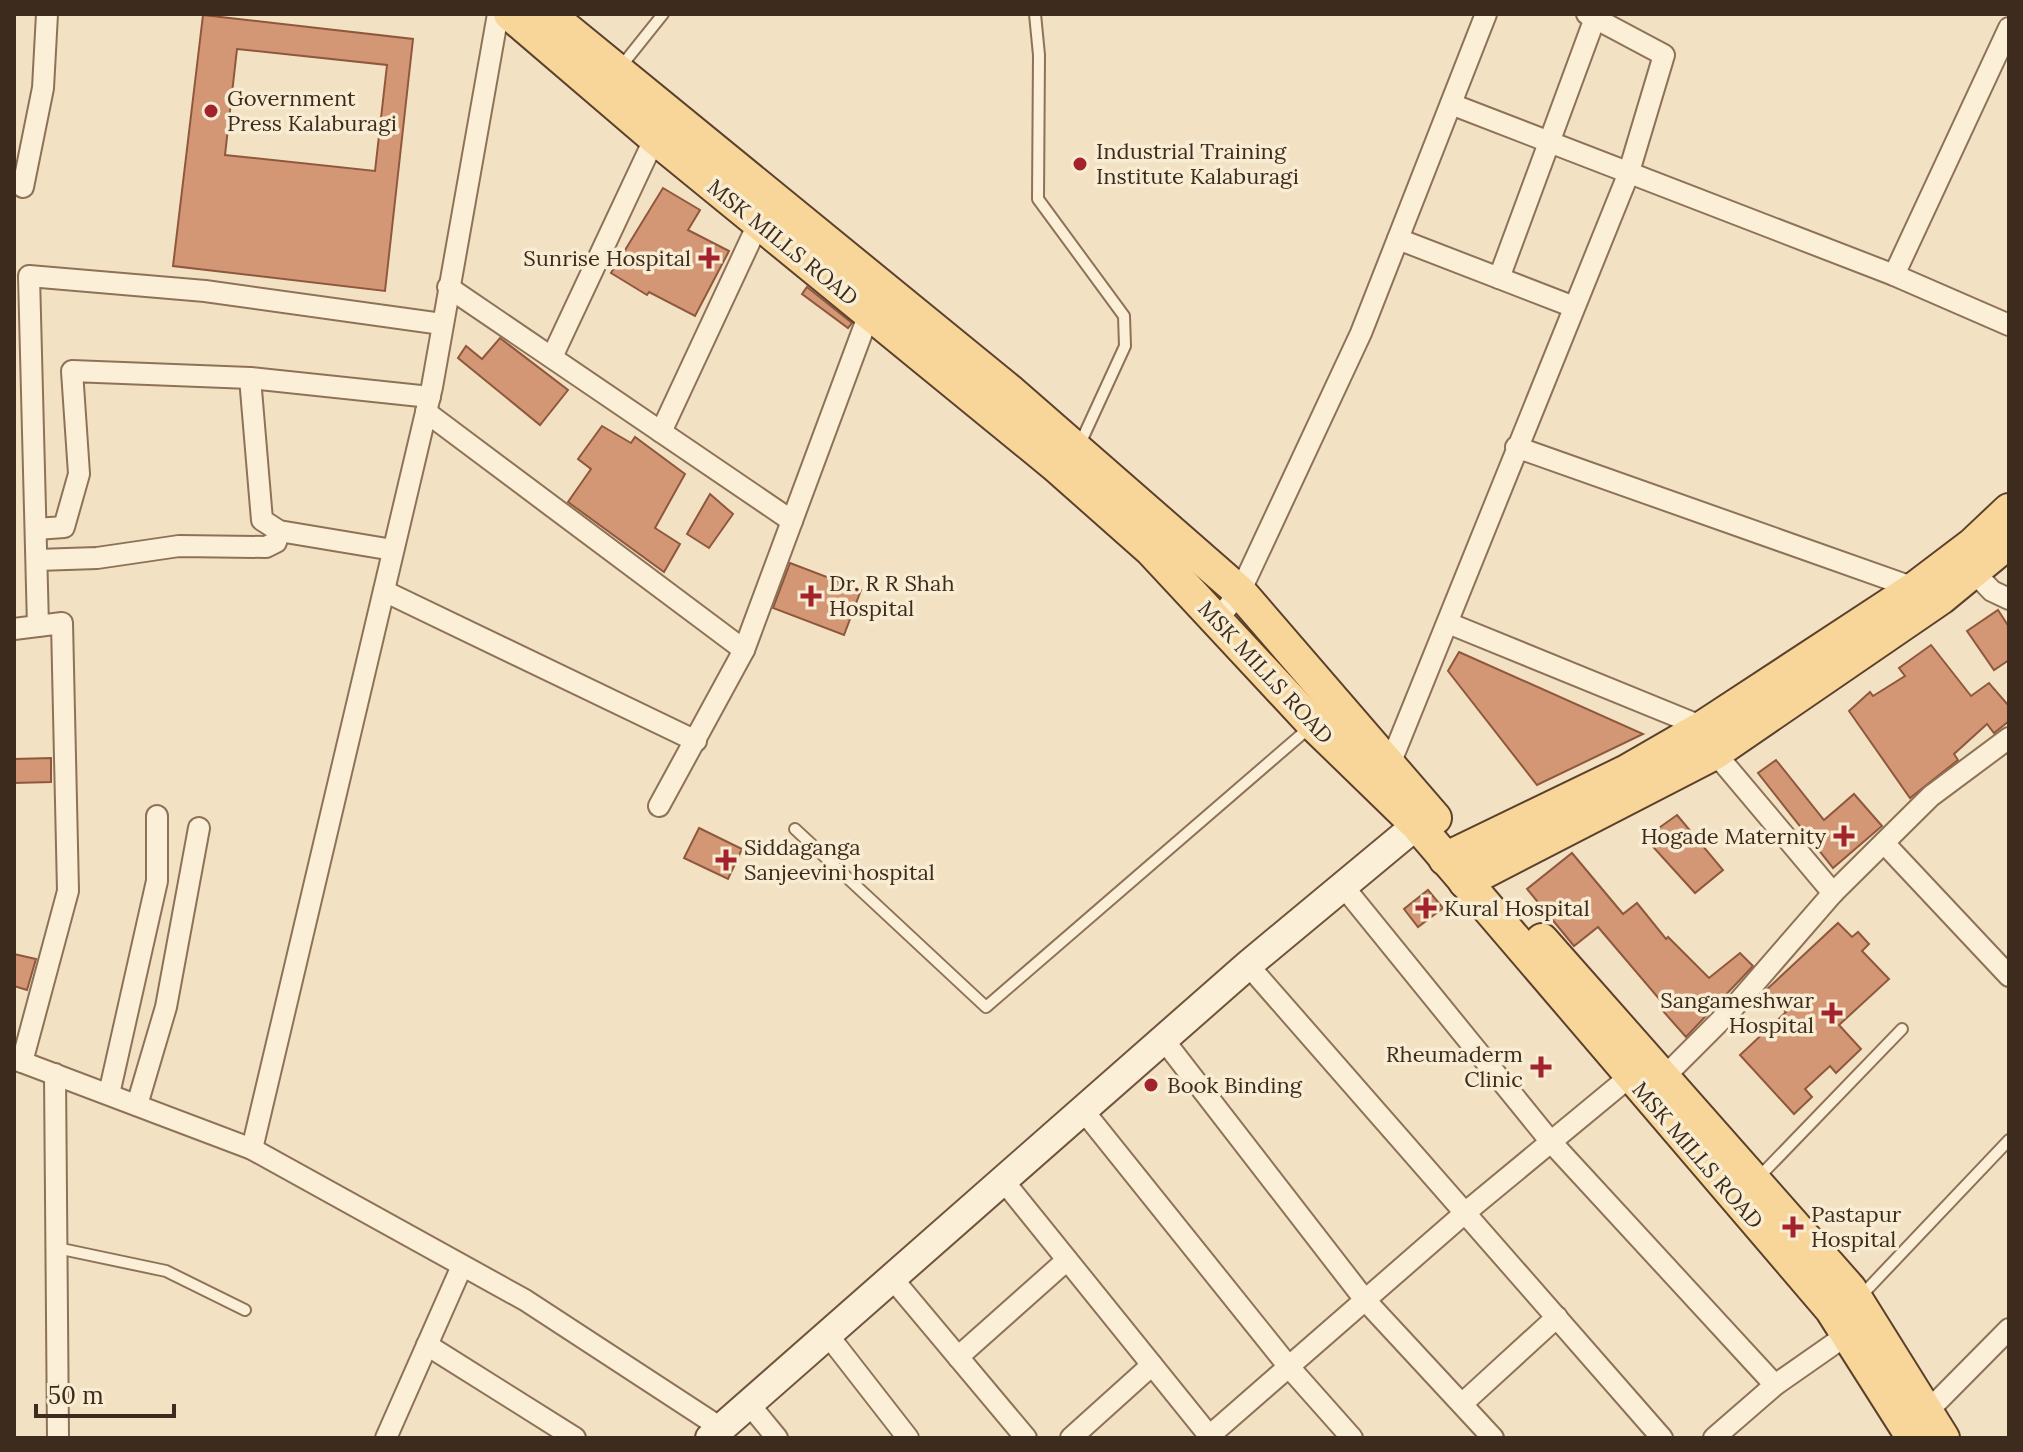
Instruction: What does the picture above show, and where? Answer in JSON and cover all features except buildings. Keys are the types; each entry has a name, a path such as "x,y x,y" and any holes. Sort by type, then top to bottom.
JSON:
{"main road":[{"name":"MSK MILLS ROAD","path":"510,14 661,125 874,299 1077,451 1240,592 1390,764 1424,820"},
{"name":"MSK MILLS ROAD","path":"548,14 617,71 661,125 759,222 874,299 1130,531 1313,724 1424,820 1647,1078 1923,1430"},
{"path":"1966,564 2009,510"},
{"path":"1463,866 1625,772 1709,740 1928,593 1966,564 2009,542"},
{"name":"MSK MILLS ROAD","path":"1647,1078 1755,1181 1858,1300 1923,1430"}],"street":[{"path":"23,187 43,88 47,14"},
{"path":"252,1149 428,405 498,14"},
{"path":"1217,620 1240,592 1361,333 1486,14"},
{"path":"1390,764 1628,175 1664,55 1591,16 1499,278"},
{"path":"1894,275 2009,28"},
{"path":"1451,104 1628,175 1894,275 2009,325"},
{"path":"552,357 661,125"},
{"path":"661,432 759,222"},
{"path":"1398,239 1574,307"},
{"path":"38,626 29,276 205,291 442,324"},
{"path":"448,287 792,521"},
{"path":"659,806 744,650 874,299"},
{"path":"36,529 64,527 79,474 72,371 250,378 428,405 744,650"},
{"path":"250,378 262,520 279,531 393,550"},
{"path":"1516,447 1928,593"},
{"path":"37,560 97,558 188,545 266,547 276,542 279,531"},
{"path":"1966,564 1992,591 2009,599"},
{"path":"384,591 696,741"},
{"path":"14,629 62,623 68,891 18,1061 252,1149 525,1300 715,1433 1248,965 1424,820"},
{"path":"1448,623 1709,740 1833,893"},
{"path":"1002,1179 1209,1437 1466,1212 1551,1142 1647,1078 1734,1007 1833,893 1931,796 2009,738"},
{"path":"109,1094 157,881 157,816"},
{"path":"137,1105 166,1007 199,828"},
{"path":"1884,843 2009,976"},
{"path":"1343,886 1551,1142 1775,1385"},
{"path":"1248,965 1662,1438"},
{"path":"1163,1039 1365,1300 1493,1438"},
{"path":"55,1074 58,1438"},
{"path":"1082,1109 1289,1367 1352,1438"},
{"path":"958,1357 1067,1260"},
{"path":"386,1438 462,1266"},
{"path":"891,1277 1026,1438"},
{"path":"1463,1403 1557,1317"},
{"path":"1923,1430 2009,1329"},
{"path":"827,1334 908,1438"},
{"path":"1714,1438 1775,1385 1848,1334"},
{"path":"427,1345 575,1438"},
{"path":"1071,1438 1152,1365"},
{"path":"749,1404 777,1438"}],"lane":[{"path":"617,71 663,14"},
{"path":"1035,14 1039,55 1038,199 1124,316 1126,331 1125,346 1077,451"},
{"path":"795,829 986,1007 1313,724"},
{"path":"1755,1181 1902,1029"},
{"path":"1858,1300 2009,1140"},
{"path":"57,1248 166,1271 245,1310"}],"place":[{"name":"Government Press Kalaburagi","path":"211,111"},
{"name":"Industrial Training Institute Kalaburagi","path":"1080,164"},
{"name":"Sunrise Hospital","path":"709,258"},
{"name":"Dr. R R Shah Hospital","path":"811,596"},
{"name":"Hogade Maternity","path":"1844,836"},
{"name":"Siddaganga Sanjeevini hospital","path":"726,860"},
{"name":"Kural Hospital","path":"1426,908"},
{"name":"Sangameshwar Hospital","path":"1832,1013"},
{"name":"Rheumaderm Clinic","path":"1541,1067"},
{"name":"Book Binding","path":"1151,1085"},
{"name":"Pastapur Hospital","path":"1793,1227"}]}
